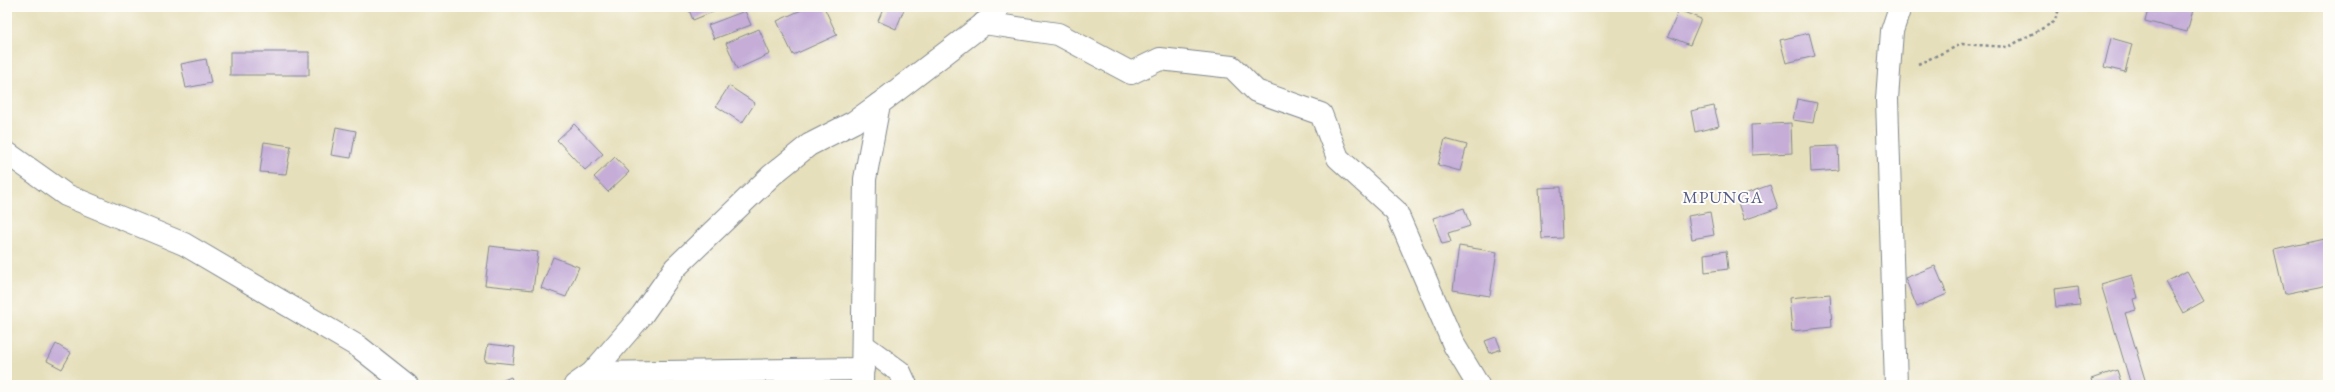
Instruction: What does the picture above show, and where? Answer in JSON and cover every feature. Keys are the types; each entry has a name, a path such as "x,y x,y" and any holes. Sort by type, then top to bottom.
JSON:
{"street":[{"path":"1896,385 1887,99 1892,31 1900,7"},
{"path":"584,379 642,315 675,268 772,175 809,146 854,122 879,104 991,15 1058,34 1131,73 1160,59 1232,67 1256,92 1321,114 1338,158 1396,211 1454,345 1478,385"},
{"path":"584,379 863,377 865,180 879,104"},
{"path":"7,153 66,195 184,244 359,347 407,385"},
{"path":"863,345 900,372 906,385"}],"path":[{"path":"1888,77 1962,44 2008,47 2054,22 2060,7"}],"building":[{"path":"688,7 725,7 693,20"},
{"path":"808,7 824,7 837,35 793,55 777,21"},
{"path":"884,7 905,7 896,29 878,21"},
{"path":"2149,7 2182,7 2193,10 2187,32 2145,21"},
{"path":"1679,10 1701,19 1690,45 1668,36"},
{"path":"745,11 751,25 714,39 708,25"},
{"path":"759,29 770,54 737,69 726,43"},
{"path":"1809,33 1815,56 1786,63 1780,40"},
{"path":"2111,38 2132,44 2125,72 2104,67"},
{"path":"230,52 309,52 309,75 230,75"},
{"path":"206,59 211,83 186,88 181,64"},
{"path":"729,86 755,103 742,123 716,106"},
{"path":"1797,99 1817,103 1813,123 1793,120"},
{"path":"1714,106 1719,126 1695,132 1691,111"},
{"path":"1791,123 1792,153 1752,155 1751,125"},
{"path":"574,124 603,154 585,170 557,140"},
{"path":"336,127 356,131 351,158 331,155"},
{"path":"1445,139 1467,145 1460,171 1438,165"},
{"path":"264,142 291,146 286,174 260,172"},
{"path":"1838,146 1839,170 1811,172 1810,147"},
{"path":"615,157 629,172 608,192 594,177"},
{"path":"1770,185 1778,208 1744,220 1736,197"},
{"path":"1561,187 1563,238 1542,239 1539,188"},
{"path":"1464,208 1470,226 1448,233 1451,242 1442,244 1433,218"},
{"path":"1710,212 1714,235 1692,239 1688,216"},
{"path":"2325,239 2328,254 2328,285 2284,294 2274,250"},
{"path":"490,246 538,252 533,290 485,285"},
{"path":"1459,246 1497,252 1490,296 1453,290"},
{"path":"1726,251 1728,269 1705,272 1704,254"},
{"path":"553,257 579,267 566,297 541,288"},
{"path":"1935,266 1947,294 1917,307 1905,278"},
{"path":"2187,271 2204,301 2183,313 2166,282"},
{"path":"2132,275 2138,298 2133,299 2136,310 2125,313 2146,383 2141,385 2131,385 2101,284"},
{"path":"2078,286 2080,305 2056,307 2054,289"},
{"path":"1830,294 1832,327 1792,331 1789,298"},
{"path":"1496,337 1501,349 1490,353 1485,341"},
{"path":"56,344 71,353 62,369 47,361"},
{"path":"488,344 515,347 513,364 485,361"},
{"path":"2117,370 2122,385 2093,385 2091,379"},
{"path":"511,377 514,385 492,385"}],"district":[{"name":"MPUNGA","path":"1723,197"}]}
